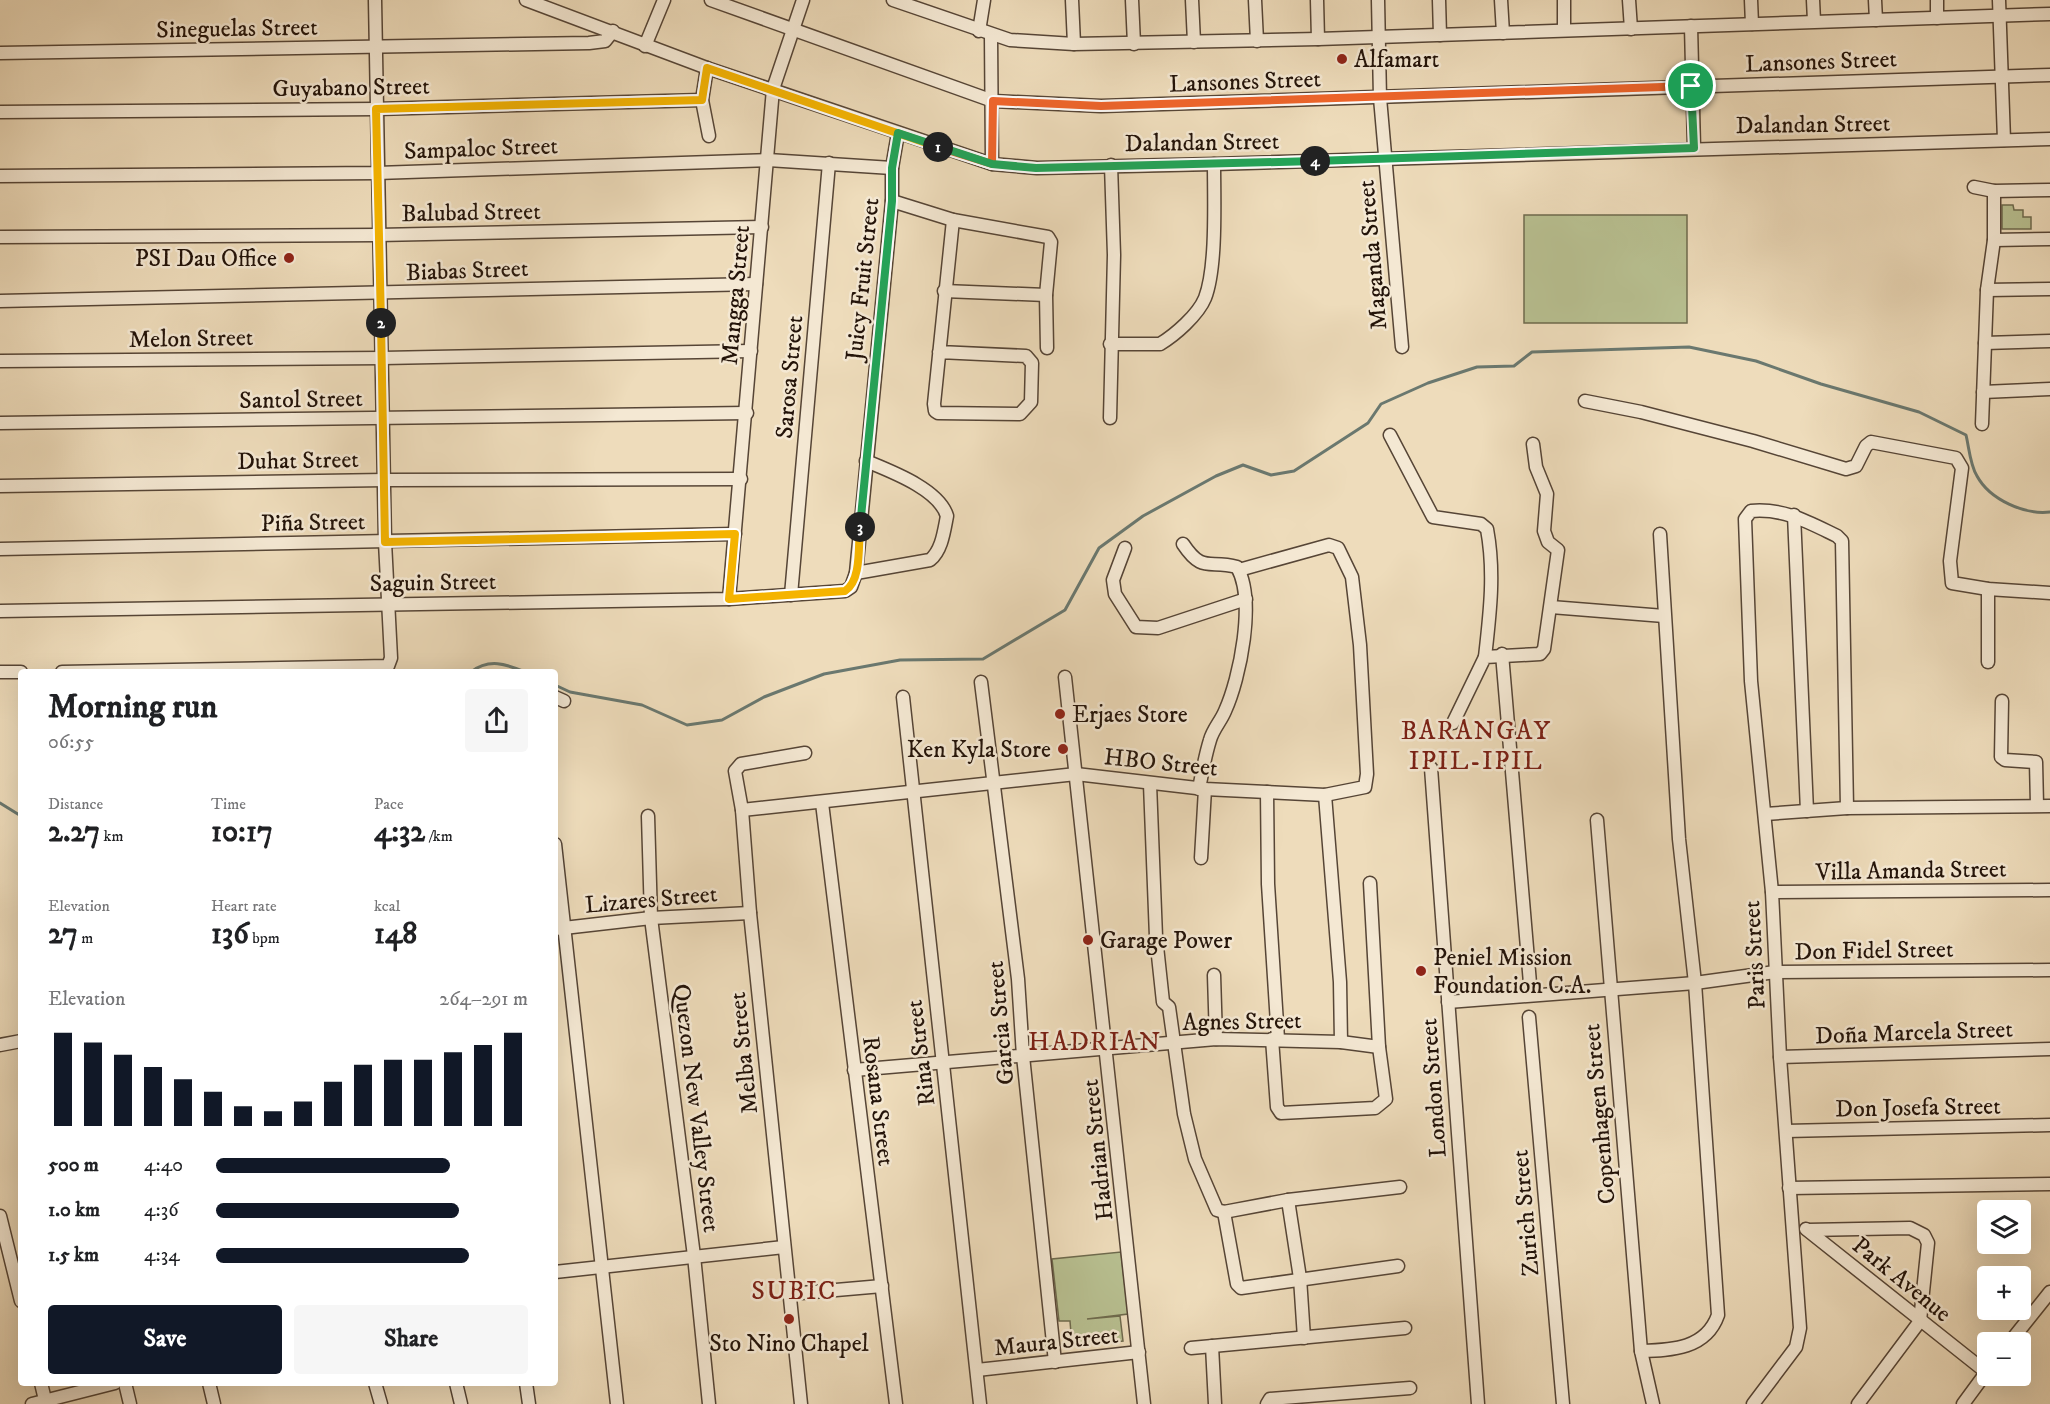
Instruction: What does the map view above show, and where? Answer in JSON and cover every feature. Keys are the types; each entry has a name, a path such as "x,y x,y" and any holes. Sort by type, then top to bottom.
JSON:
{"street":[{"path":"289,669 388,666 390,658 378,235 375,0"},
{"name":"Dalandan Street","path":"526,0 707,68 992,164 1036,168 1214,164 2050,139"},
{"path":"645,46 664,0"},
{"name":"Lansones Street","path":"711,0 993,101 1101,106 2050,75"},
{"name":"Mangga Street","path":"729,599 747,413 773,89 803,0"},
{"path":"893,0 923,5 985,33 1010,40 1074,44 1257,41 2050,14"},
{"path":"984,0 985,33 993,101 992,164"},
{"path":"1072,0 1074,44"},
{"path":"1132,0 1134,44"},
{"path":"1192,0 1194,42"},
{"path":"1255,0 1257,41"},
{"path":"1317,0 1318,39"},
{"name":"Maganda Street","path":"1378,0 1380,98 1402,347"},
{"path":"1440,0 1440,35"},
{"path":"1501,0 1503,33"},
{"path":"1564,0 1564,30"},
{"path":"1629,0 1631,29"},
{"path":"1751,0 1752,24"},
{"path":"1813,0 1814,21"},
{"path":"1875,0 1876,20"},
{"path":"1937,0 1938,18"},
{"path":"1999,0 2004,140"},
{"path":"1690,26 1694,148"},
{"name":"Sineguelas Street","path":"0,53 597,43 609,38 613,31"},
{"path":"707,68 702,100 709,136"},
{"name":"Guyabano Street","path":"0,112 376,109 702,100"},
{"name":"Juicy Fruit Street","path":"856,573 892,201 892,168 898,133"},
{"name":"Sampaloc Street","path":"0,176 377,173 768,160 892,168"},
{"name":"Sarosa Street","path":"791,595 829,163"},
{"path":"1110,344 1160,344 1192,316 1205,299 1211,261 1214,164"},
{"path":"1110,417 1110,344 1114,255 1111,165"},
{"path":"1974,187 1994,191 2050,190"},
{"path":"1982,424 1987,290 1994,240 1994,191"},
{"path":"892,201 952,220 1048,237 1051,242 1046,295 1047,348"},
{"path":"939,352 1026,356 1032,363 1031,402 1020,414 938,413 934,404 944,291 952,220"},
{"name":"Balubad Street","path":"0,237 378,235 762,227"},
{"path":"1994,240 2050,239"},
{"name":"Biabas Street","path":"0,301 756,284"},
{"path":"1987,290 2050,289"},
{"path":"944,291 1046,295"},
{"path":"1985,343 2050,341"},
{"name":"Melon Street","path":"0,361 383,358 751,351"},
{"path":"1983,392 2050,389"},
{"path":"1585,401 1641,412 1753,441 1846,469 1856,466 1866,446 1871,442 1956,458 1962,468 1950,561 1952,583 1988,589 2050,593"},
{"name":"Santol Street","path":"0,423 747,413"},
{"path":"1390,435 1429,514 1433,517 1481,524 1487,529 1491,551 1492,601 1485,657 1453,723"},
{"path":"1485,657 1543,652 1551,607 1557,547 1548,542 1544,531 1547,494 1536,467 1533,444"},
{"path":"856,573 930,560 935,556 943,536 947,516 938,500 899,475 866,461"},
{"name":"Duhat Street","path":"0,486 385,480 741,479"},
{"name":"Paris Street","path":"1753,1404 1800,1338 1794,1218 1789,1188 1780,1057 1772,892 1751,681 1745,519 1751,511 1770,509 1794,515"},
{"path":"1807,811 1794,515 1837,536 1842,541 1848,808"},
{"name":"Piña Street","path":"0,549 735,534"},
{"path":"1641,1351 1673,1350 1700,1341 1713,1328 1718,1315 1695,983 1679,839 1660,534"},
{"path":"1183,544 1194,560 1200,563 1235,566 1239,570 1246,599 1242,650 1237,674 1226,711 1210,737 1202,789 1201,858"},
{"name":"HBO Street","path":"742,810 1076,774 1202,789 1325,795 1365,788 1367,783 1360,645 1352,577 1340,551 1334,546 1239,570"},
{"path":"1125,548 1113,579 1115,594 1136,627 1158,628 1246,599"},
{"name":"Saguin Street","path":"0,611 729,599 845,591 851,586 856,573"},
{"path":"1988,589 1989,662"},
{"path":"1551,607 1664,616"},
{"path":"1502,654 1531,995"},
{"path":"0,672 18,672"},
{"name":"Hadrian Street","path":"1065,676 1144,1404"},
{"name":"Garcia Street","path":"981,682 1018,979 1023,1056 1055,1362"},
{"name":"Rina Street","path":"903,697 980,1404"},
{"path":"1765,814 1848,808 2044,805 2036,762 2001,758 2002,701"},
{"name":"Melba Street","path":"801,1404 750,913 742,810 735,773 737,766 805,753"},
{"name":"London Street","path":"1431,768 1478,1404"},
{"path":"1150,784 1156,937 1163,1002 1169,1007 1184,1114 1195,1160 1216,1210 1224,1212 1288,1200 1400,1187"},
{"path":"1267,792 1276,1107 1281,1113 1381,1105 1386,1099 1379,1047 1370,883"},
{"path":"1325,795 1340,982 1341,1042"},
{"name":"Rosana Street","path":"822,803 896,1404"},
{"name":"Quezon New Valley Street","path":"648,816 651,918 694,1256 709,1404"},
{"name":"Copenhagen Street","path":"1597,820 1641,1351 1653,1404"},
{"name":"Villa Amanda Street","path":"1772,892 2050,890"},
{"path":"558,908 617,1404"},
{"name":"Lizares Street","path":"559,929 651,918 750,913"},
{"name":"Don Fidel Street","path":"1448,1002 1695,983 1775,972 2050,970"},
{"path":"1214,975 1216,1039"},
{"name":"Zurich Street","path":"1529,1017 1563,1404"},
{"name":"Agnes Street","path":"854,1070 1216,1039 1341,1042 1379,1047"},
{"path":"0,1045 18,1042"},
{"name":"Doña Marcela Street","path":"1780,1057 2050,1049"},
{"name":"Don Josefa Street","path":"1786,1131 2050,1125"},
{"path":"1789,1188 2050,1184"},
{"path":"1288,1200 1300,1278 1304,1338"},
{"path":"1224,1212 1238,1287 1398,1266"},
{"path":"0,1216 18,1289"},
{"name":"Park Avenue","path":"1794,1218 1920,1321 1977,1364"},
{"path":"1808,1230 1910,1228 1924,1235 1928,1243 1920,1321 1858,1404"},
{"path":"558,1272 601,1265 784,1247"},
{"path":"790,1294 882,1286"},
{"path":"2018,1332 2050,1292"},
{"path":"1191,1348 1405,1328"},
{"path":"1212,1346 1215,1404"},
{"name":"Maura Street","path":"977,1370 1139,1352"},
{"path":"1963,1404 1977,1385"},
{"path":"42,1386 46,1402"},
{"path":"32,1404 104,1386"},
{"path":"126,1386 130,1404"},
{"path":"210,1386 214,1404"},
{"path":"376,1386 381,1404"},
{"path":"457,1386 460,1404"},
{"path":"526,1386 529,1404"},
{"path":"1267,1404 1270,1400 1410,1388"}],"green space":[{"path":"2002,205 2013,205 2014,210 2023,210 2023,217 2031,217 2031,229 2002,229"},
{"path":"1524,215 1687,215 1687,323 1524,323"},
{"path":"1121,1252 1128,1314 1087,1319 1120,1316 1123,1341 1072,1346 1070,1321 1059,1321 1052,1259"}],"waterway":[{"path":"558,686 570,692 642,705 687,725 722,720 764,697 824,674 900,660 983,659 1065,610 1099,548 1143,516 1216,476 1243,465 1271,475 1294,471 1368,423 1381,404 1428,383 1477,367 1514,366 1532,352 1689,347 1756,361 1821,384 1919,412 1966,435 1975,472 1990,492 2019,508 2050,512"},
{"path":"476,669 491,664 517,669"},
{"path":"0,803 18,814"}],"place":[{"name":"Alfamart","path":"1342,59"},
{"name":"PSI Dau Office","path":"289,258"},
{"name":"Erjaes Store","path":"1060,714"},
{"name":"Ken Kyla Store","path":"1063,749"},
{"name":"Garage Power","path":"1088,940"},
{"name":"Peniel Mission Foundation C.A.","path":"1421,971"},
{"name":"Sto Nino Chapel","path":"789,1319"}],"district":[{"name":"BARANGAY IPIL-IPIL","path":"1476,745"},
{"name":"HADRIAN","path":"1095,1041"},
{"name":"SUBIC","path":"794,1290"}],"route":[{"path":"1691,86 1101,106 993,101 992,164 707,68 702,100 376,109 383,358 385,542 735,534 729,599 845,591 851,586 856,573 874,362 892,201 892,168 898,133 992,164 1036,168 1694,148 1691,86"}]}
